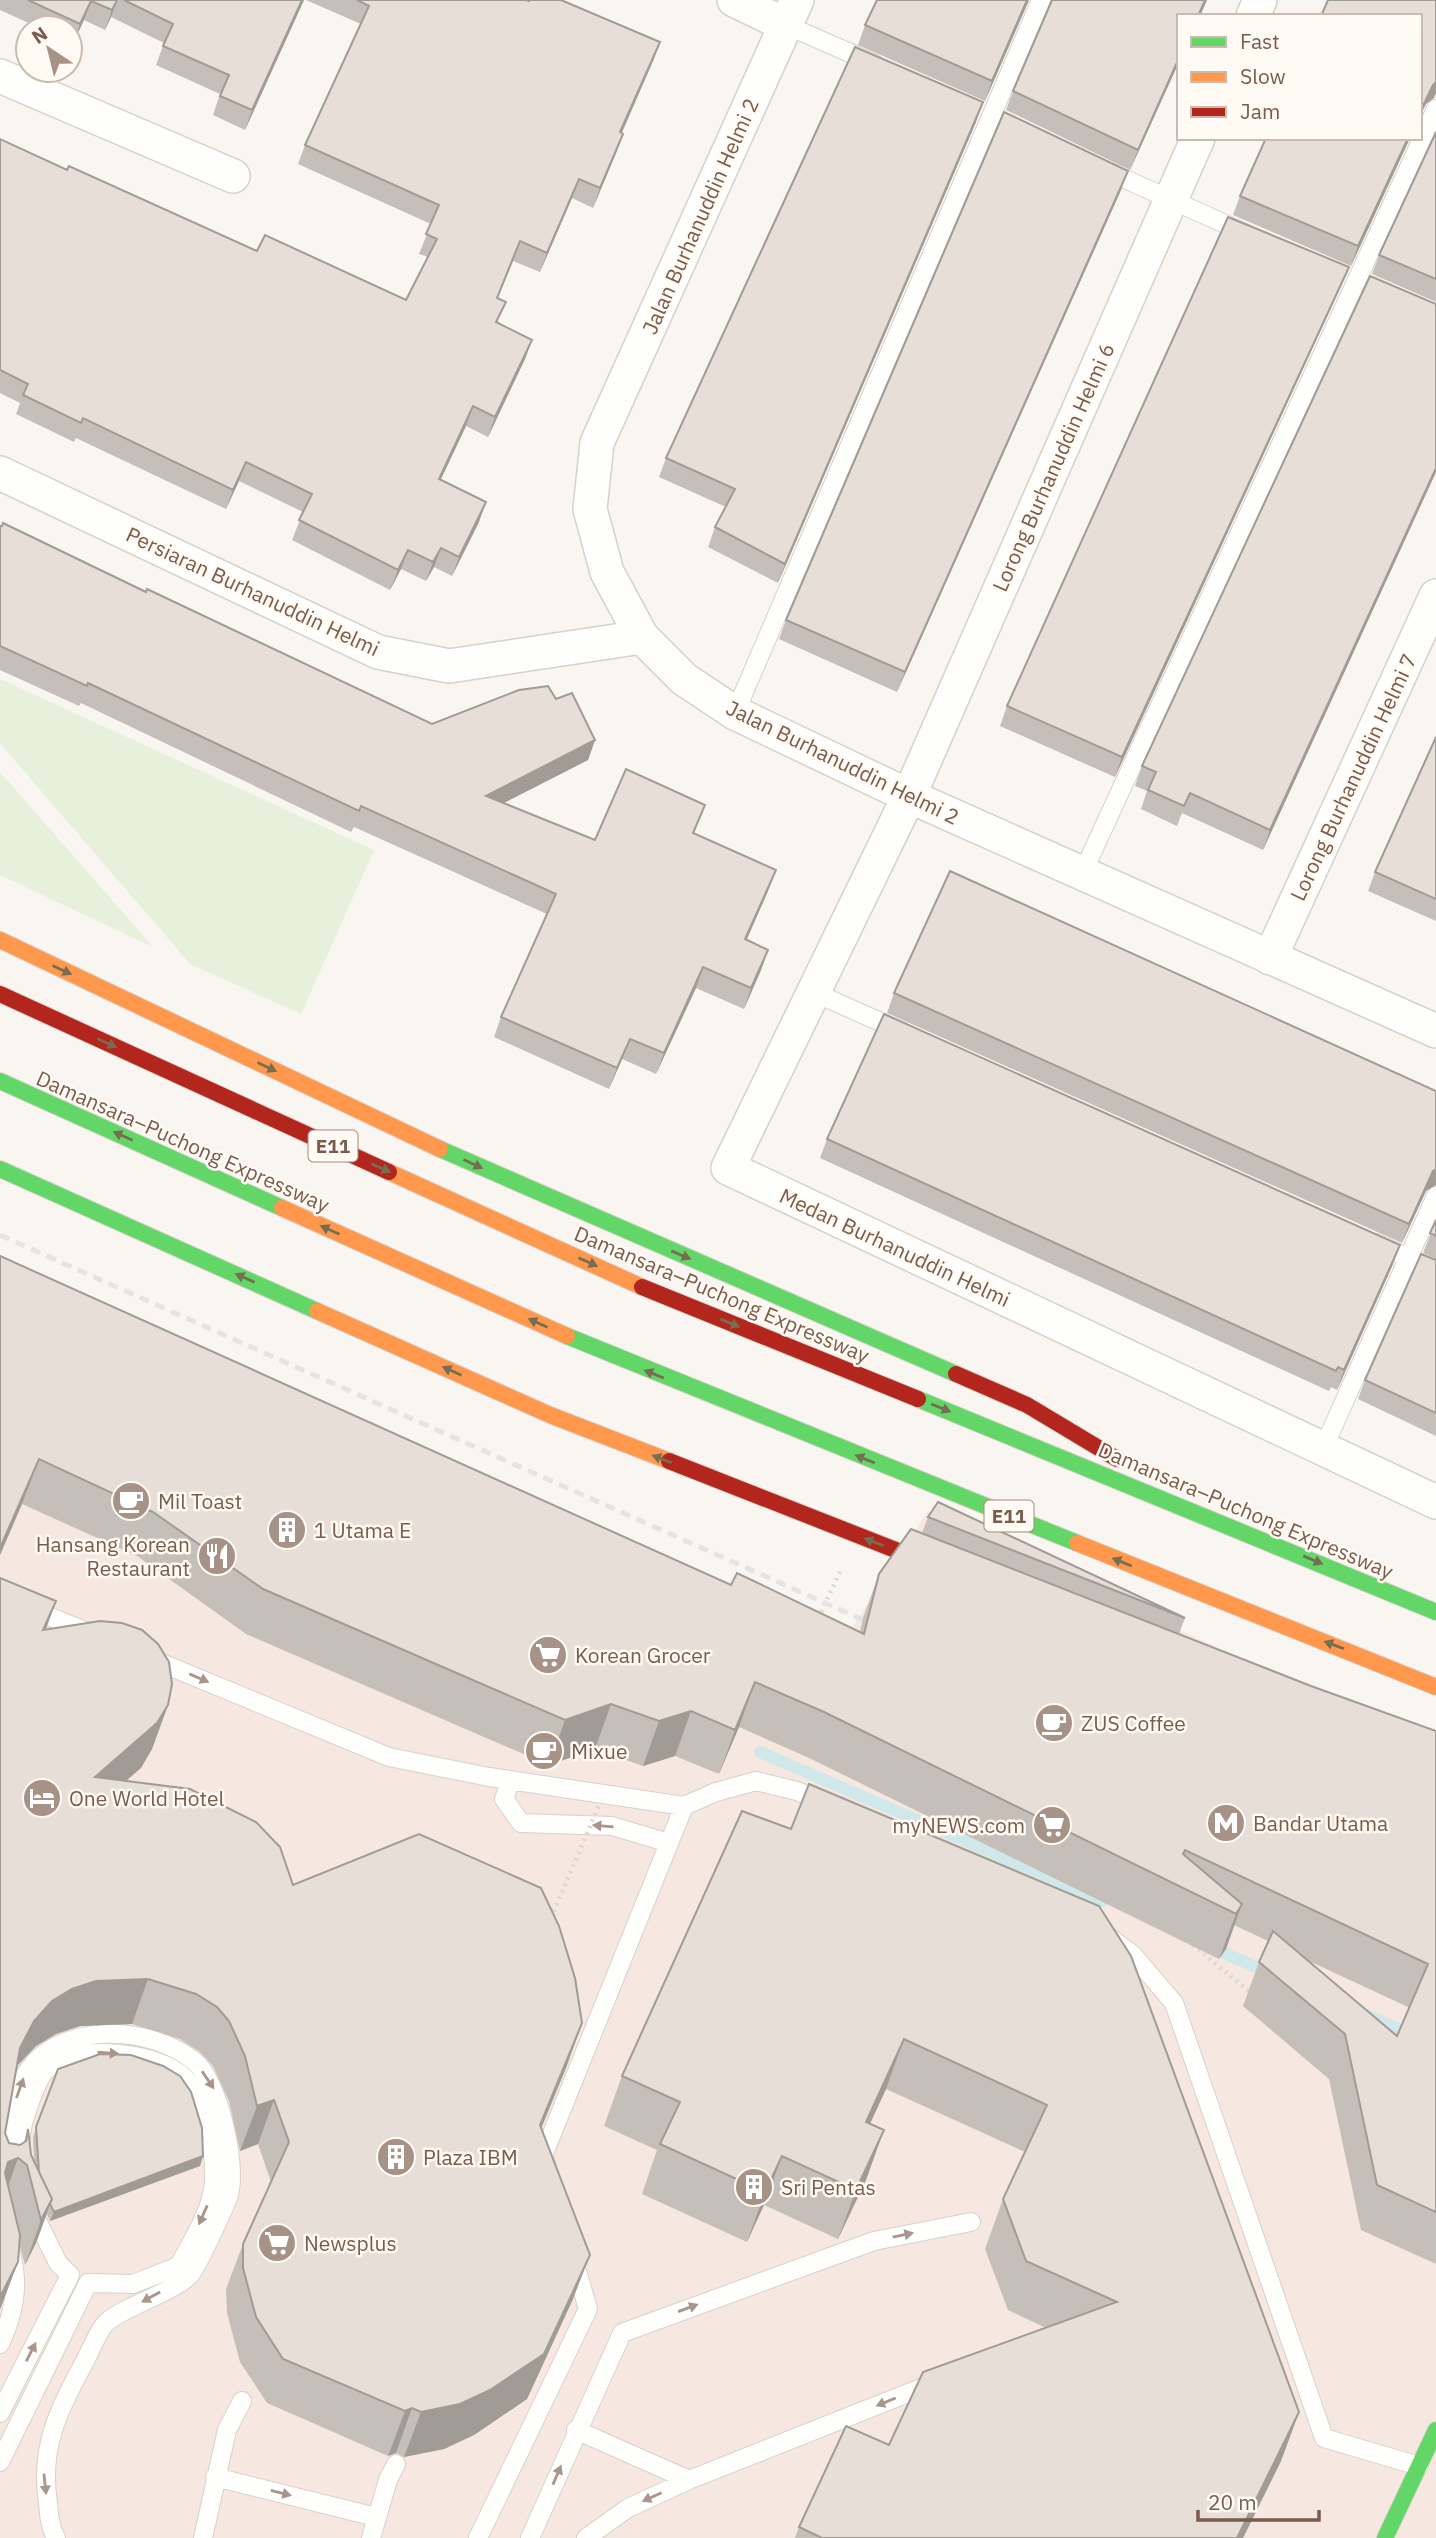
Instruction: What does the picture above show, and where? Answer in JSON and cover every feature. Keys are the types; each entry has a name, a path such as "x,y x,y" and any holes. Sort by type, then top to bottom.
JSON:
{"main road":[{"path":"0,940 478,1167 1027,1405 1227,1524"},
{"name":"Damansara–Puchong Expressway","path":"0,994 666,1298 1227,1524 1436,1612"},
{"name":"Damansara–Puchong Expressway","path":"0,1081 622,1361 1436,1687"},
{"path":"0,1169 550,1415 965,1578"},
{"path":"1385,2538 1436,2430"}],"street":[{"path":"734,0 792,12"},
{"name":"Jalan Burhanuddin Helmi 2","path":"792,12 597,443 590,509 607,572 642,637 684,679 735,713 909,796 1436,1031"},
{"path":"0,76 233,176"},
{"name":"Lorong Burhanuddin Helmi 6","path":"909,796 1197,140"},
{"name":"Persiaran Burhanuddin Helmi","path":"0,473 378,652 449,666 642,637"},
{"name":"Lorong Burhanuddin Helmi 7","path":"1270,958 1436,596"},
{"name":"Medan Burhanuddin Helmi","path":"909,796 728,1168 1436,1502"}],"lane":[{"path":"735,713 983,112 1041,0"},
{"path":"792,12 888,70"},
{"path":"1422,139 1436,109"},
{"path":"983,112 1013,127"},
{"path":"1082,874 1422,140"},
{"path":"1086,161 1170,201 1258,238"},
{"path":"813,992 914,1037"},
{"path":"1323,1449 1436,1196"},
{"path":"1357,1235 1436,1271"},
{"path":"0,1596 389,1757 511,1780 684,1806 716,1791 756,1781 797,1791 846,1813"},
{"path":"511,1780 504,1799 521,1823 612,1826 669,1843"},
{"path":"551,2181 544,2155 684,1806"},
{"path":"1091,1923 1133,1955 1174,2003 1324,2438 1419,2466"},
{"path":"0,2179 9,2123 19,2087 26,2072 44,2052 92,2034 134,2034 169,2047 194,2061 214,2086 227,2137 230,2193 190,2275 105,2323 53,2422 43,2475 51,2529 57,2538"},
{"path":"0,2413 70,2275 58,2263 25,2189 21,2134 45,2071 56,2064 95,2052 130,2054 164,2065 184,2077 198,2097 211,2136 212,2193 179,2266 133,2284 88,2283 0,2462"},
{"path":"0,2214 16,2267 13,2316 0,2344"},
{"path":"530,2538 576,2430 622,2333 874,2241 971,2222"},
{"path":"478,2538 588,2309 570,2245"},
{"path":"586,2538 628,2508 689,2480 953,2376"},
{"path":"203,2538 227,2430 242,2401"},
{"path":"576,2430 689,2480"},
{"path":"371,2538 396,2464"},
{"path":"215,2477 376,2517"}],"path":[{"path":"813,1624 843,1565"},
{"path":"546,1930 600,1803"}],"shaded area":[{"path":"0,1284 831,1660 928,1511 1436,1751 1436,2538 0,2538"}],"green space":[{"path":"0,679 374,850 301,1014 190,964 0,743"},
{"path":"0,772 153,947 0,875"}],"building":[{"path":"28,0 117,0 112,10 91,1 84,16 58,14"},
{"path":"124,0 302,0 252,110 220,96 229,75 163,46 173,24"},
{"path":"357,0 561,0 660,42 620,132 623,134 600,188 579,179 547,253 520,241 497,298 506,302 496,322 532,340 495,417 473,406 439,479 486,502 459,557 441,548 433,562 408,550 398,570 299,520 312,494 246,462 233,490 83,418 81,423 23,395 28,384 0,370 0,139 67,170 69,166 257,251 265,235 406,300 437,239 426,234 439,205 305,145 369,6"},
{"path":"877,0 1027,0 992,81 865,25"},
{"path":"1052,0 1205,0 1199,14 1177,14 1177,62 1138,150 1013,91"},
{"path":"1328,0 1436,0 1436,82 1422,108 1422,14 1322,14"},
{"path":"855,47 983,102 785,564 715,527 735,489 666,458"},
{"path":"1004,112 1128,171 905,672 786,620"},
{"path":"1436,132 1436,279 1379,255"},
{"path":"1265,140 1407,140 1358,246 1240,196"},
{"path":"1228,217 1349,267 1122,757 1007,706"},
{"path":"1370,276 1436,304 1436,468 1270,830 1190,793 1184,806 1148,790 1156,772 1142,766"},
{"path":"3,523 432,724 519,690 548,686 556,699 572,693 595,740 486,796 595,840 626,769 705,805 693,833 776,870 745,939 768,950 751,988 703,967 664,1053 630,1039 617,1068 501,1017 556,894 361,806 359,811 88,683 87,686 0,646 0,526"},
{"path":"1436,737 1436,899 1375,872"},
{"path":"950,871 1436,1091 1436,1169 1409,1224 894,993"},
{"path":"884,1014 1400,1245 1344,1370 1338,1367 1336,1371 827,1139"},
{"path":"1436,1220 1436,1236 1430,1233"},
{"path":"1421,1254 1436,1260 1436,1413 1365,1380"},
{"path":"0,1256 731,1585 737,1573 864,1634 879,1574 911,1529 1311,1686 1436,1731 1436,2212 1377,2185 1345,2034 1259,1962 1273,1931 1397,2036 1428,1964 1185,1850 1183,1854 1242,1904 1236,1914 824,1712 755,1682 735,1730 691,1711 659,1721 611,1704 565,1720 263,1589 153,1512 39,1459 0,1548"},
{"path":"938,1502 1185,1618 928,1517"},
{"path":"0,1578 56,1601 43,1630 100,1621 122,1623 142,1630 158,1644 169,1662 172,1684 168,1705 157,1723 95,1777 190,1789 256,1822 280,1847 293,1885 419,1834 541,1888 559,1926 575,1978 582,2023 540,2125 590,2255 544,2354 490,2390 460,2404 421,2412 412,2408 405,2411 283,2359 256,2317 243,2268 243,2244 289,2142 274,2100 257,2106 245,2056 229,2021 217,2007 196,1994 148,1979 96,1981 72,1989 52,2001 34,2021 20,2048 5,2133 9,2143 20,2145 26,2141 28,2129 31,2155 52,2199 41,2220 27,2165 18,2158 8,2162 5,2173 20,2235 18,2262 0,2297"},
{"name":"Sri Pentas","path":"809,1784 1099,1906 1131,1956 1299,2412 1237,2538 822,2538 799,2527 846,2426 889,2445 923,2372 1117,2302 1026,2261 1003,2199 1047,2105 904,2039 866,2122 884,2130 856,2190 782,2156 765,2192 660,2144 680,2102 622,2076 742,1811 791,1829"},
{"path":"100,2054 131,2055 163,2066 180,2076 191,2092 202,2128 203,2156 54,2212 50,2204 52,2199 39,2172 36,2127 58,2069"}],"waterway":[{"path":"760,1752 1103,1901"},
{"path":"1210,1947 1270,1973"},
{"path":"1364,2014 1436,2045"}],"railway":[{"path":"0,1235 879,1627"}],"traffic: fast":[{"path":"0,1081 282,1208"},
{"path":"440,1149 956,1374"},
{"path":"0,1169 317,1311"},
{"path":"567,1336 1077,1543"},
{"path":"918,1399 1436,1612"},
{"path":"1385,2538 1436,2430"}],"traffic: slow":[{"path":"0,940 440,1149"},
{"path":"389,1172 642,1287"},
{"path":"282,1208 567,1336"},
{"path":"317,1311 550,1415 669,1461"},
{"path":"1077,1543 1436,1687"}],"traffic: jam":[{"path":"0,994 389,1172"},
{"path":"642,1287 918,1399"},
{"path":"956,1374 1027,1405 1117,1459"},
{"path":"669,1461 944,1569"}],"place":[{"name":"Mil Toast","path":"131,1501"},
{"name":"1 Utama E","path":"287,1530"},
{"name":"Hansang Korean Restaurant","path":"217,1556"},
{"name":"Korean Grocer","path":"548,1655"},
{"name":"ZUS Coffee","path":"1054,1723"},
{"name":"Mixue","path":"544,1751"},
{"name":"One World Hotel","path":"42,1798"},
{"name":"Bandar Utama","path":"1226,1823"},
{"name":"myNEWS.com","path":"1052,1825"},
{"name":"Plaza IBM","path":"396,2157"},
{"name":"Sri Pentas","path":"754,2187"},
{"name":"Newsplus","path":"277,2243"}]}
